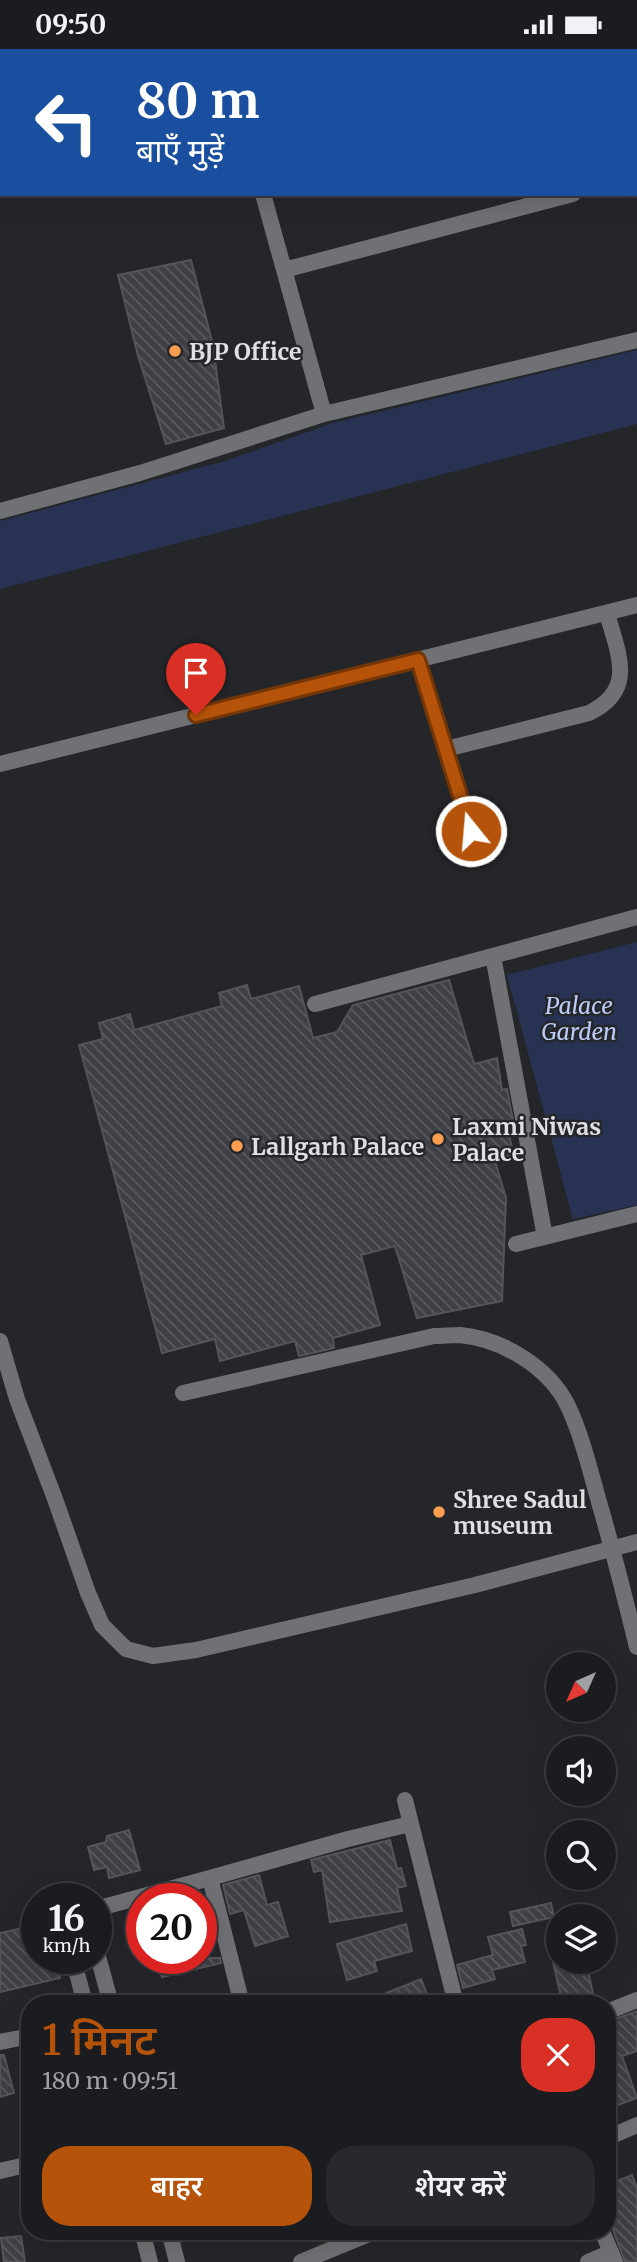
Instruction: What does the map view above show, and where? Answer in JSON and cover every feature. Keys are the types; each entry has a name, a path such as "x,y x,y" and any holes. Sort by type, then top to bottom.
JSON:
{"street":[{"path":"264,196 324,414"},
{"path":"284,270 534,199 557,196"},
{"path":"0,511 140,473 324,414 637,340"},
{"path":"0,764 637,605"},
{"path":"446,749 589,713 605,706 615,695 620,681 620,664 607,613"},
{"path":"418,660 471,831"},
{"path":"314,1005 637,917"},
{"path":"493,956 545,1237"},
{"path":"516,1244 637,1214"},
{"path":"183,1393 434,1336 460,1335 510,1350 534,1366 557,1388 567,1405 582,1441 637,1647"},
{"path":"0,1341 17,1399 88,1593 102,1625 126,1649 152,1656 196,1650 475,1585 637,1542"},
{"path":"405,1800 454,1995"},
{"path":"112,1905 410,1824"},
{"path":"210,1878 240,1995"},
{"path":"77,1974 83,1995"},
{"path":"103,1974 109,1995"},
{"path":"616,2008 637,2000"},
{"path":"0,2042 21,2038"},
{"path":"616,2134 637,2125"},
{"path":"0,2171 21,2166"},
{"path":"144,2240 150,2262"},
{"path":"171,2240 177,2262"},
{"path":"301,2262 354,2240"},
{"path":"588,2262 613,2257 606,2240"}],"green space":[{"path":"637,350 637,424 0,589 0,521 225,461 333,423"},
{"name":"Palace Garden","path":"637,942 637,1205 573,1219 507,975"}],"building":[{"name":"BJP Office","path":"191,260 213,345 224,428 166,444 138,356 118,275"},
{"name":"Lallgarh Palace","path":"449,980 474,1064 497,1058 502,1090 507,1089 513,1120 506,1121 514,1157 494,1158 506,1198 502,1301 417,1318 395,1246 361,1255 380,1325 333,1338 334,1348 299,1356 295,1341 220,1361 215,1339 162,1353 79,1045 103,1039 99,1023 130,1014 134,1030 222,1006 219,993 247,985 251,999 299,986 313,1038 337,1032 353,1005"},
{"path":"129,1830 140,1870 109,1878 107,1867 94,1870 88,1847 106,1842 107,1836"},
{"path":"390,1840 397,1869 401,1868 406,1886 397,1888 402,1911 330,1922 322,1870 314,1872 311,1860"},
{"path":"259,1875 267,1905 278,1902 288,1936 255,1946 244,1910 230,1914 223,1885"},
{"path":"546,1904 546,1919 513,1926 510,1912"},
{"path":"406,1924 412,1951 374,1961 377,1971 347,1980 337,1944"},
{"path":"21,1928 21,1974 59,1974 60,1978 0,1992 0,1933"},
{"path":"522,1929 526,1945 521,1946 525,1962 492,1970 495,1979 463,1988 457,1965 493,1955 488,1937"},
{"path":"556,1974 589,1974 593,1993 561,1995"},
{"path":"421,1979 427,1995 382,1995"},
{"path":"637,2011 637,2051 622,2056 637,2098 616,2106 616,2019"},
{"path":"0,2055 4,2055 14,2093 0,2097"},
{"path":"632,2175 637,2188 637,2262 625,2262 616,2238 616,2181"},
{"path":"21,2236 25,2262 4,2262 1,2238"}],"place":[{"name":"BJP Office","path":"175,351"},
{"name":"Laxmi Niwas Palace","path":"438,1139"},
{"name":"Lallgarh Palace","path":"237,1146"},
{"name":"Shree Sadul museum","path":"439,1512"}],"route":[{"path":"196,715 418,660 471,831"}]}
